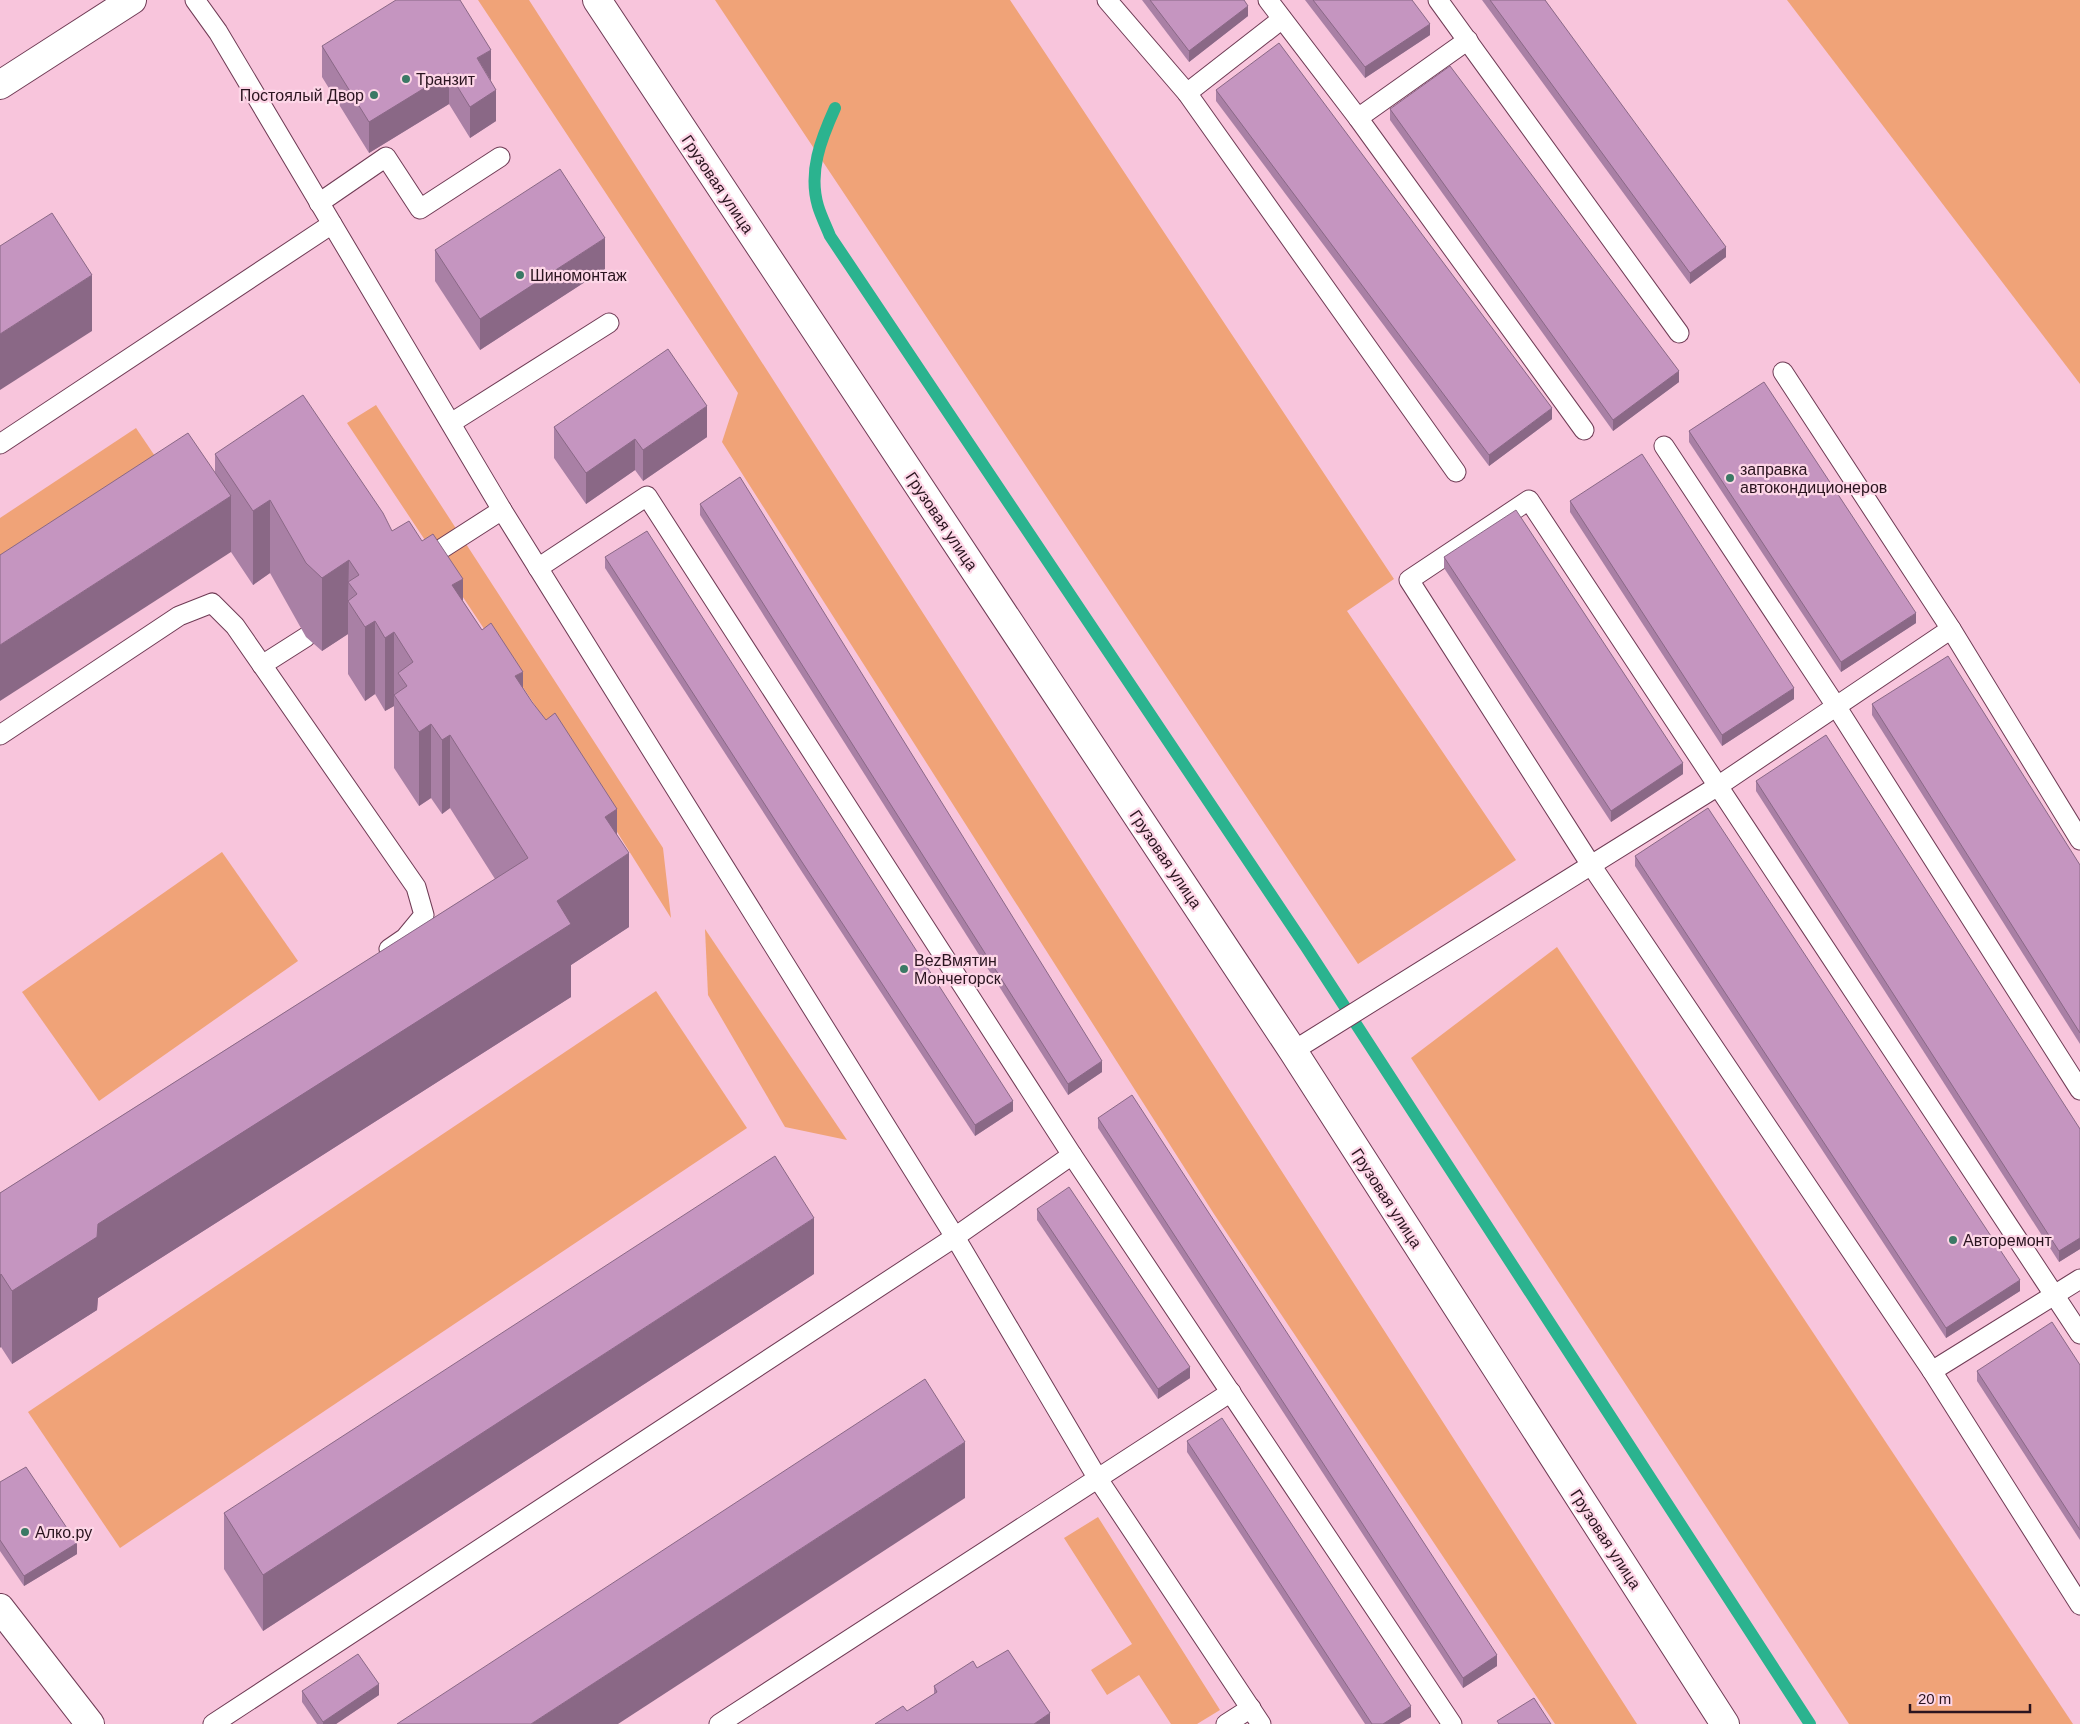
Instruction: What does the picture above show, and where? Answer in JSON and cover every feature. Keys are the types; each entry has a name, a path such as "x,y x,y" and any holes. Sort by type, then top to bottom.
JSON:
{"main road":[{"path":"0,85 132,0"},
{"name":"Грузовая улица","path":"597,0 1293,1051 1725,1724"},
{"path":"0,1608 90,1724"}],"lane":[{"path":"195,0 218,32 502,510 955,1237 1098,1479 1256,1716 1226,1724"},
{"path":"1107,0 1187,94 1456,472"},
{"path":"1268,0 1358,118 1584,430"},
{"path":"1438,0 1679,333"},
{"path":"1187,94 1282,19"},
{"path":"1358,118 1468,40"},
{"path":"319,203 386,157 420,209 500,157"},
{"path":"0,444 332,224"},
{"path":"451,423 609,323"},
{"path":"1783,372 1951,630 2080,840"},
{"path":"1664,446 1836,706 2080,1090"},
{"path":"538,568 647,496 1072,1155 1452,1724"},
{"path":"2080,1334 1529,500 1410,580 1590,865 1932,1371 2080,1605"},
{"path":"407,571 502,510"},
{"path":"0,735 179,616 212,603 235,626 416,887 424,916 406,938 372,960"},
{"path":"1293,1051 1718,786 1951,630"},
{"path":"262,666 306,637"},
{"path":"214,1724 955,1237 1072,1155"},
{"path":"1932,1371 2080,1279"},
{"path":"719,1724 1231,1392"}],"shaded area":[{"path":"478,0 529,0 1637,1724 1555,1724 1214,1214 722,442 738,393"},
{"path":"715,0 1010,0 1394,579 1347,611 1516,860 1358,964"},
{"path":"1787,0 2080,0 2080,384"},
{"path":"376,405 663,848 671,918 582,776 347,423"},
{"path":"136,428 163,468 0,576 0,518"},
{"path":"222,852 298,961 99,1101 22,992"},
{"path":"705,929 847,1140 785,1127 708,995"},
{"path":"1557,947 2073,1724 1849,1724 1411,1058"},
{"path":"656,991 747,1128 120,1548 28,1412"},
{"path":"1098,1517 1220,1710 1197,1724 1171,1724 1139,1675 1107,1695 1091,1670 1132,1644 1064,1538"}],"building":[{"name":"Транзит","path":"396,0 460,0 491,50 477,58 496,90 470,107 449,73 369,122 322,46"},
{"path":"1150,0 1244,0 1248,6 1189,51"},
{"path":"1313,0 1412,0 1430,24 1365,67"},
{"path":"1490,0 1545,0 1726,247 1690,273"},
{"path":"1279,43 1552,408 1489,455 1216,90"},
{"path":"1450,66 1679,371 1613,420 1390,109"},
{"name":"Шиномонтаж","path":"560,169 605,238 480,319 435,250"},
{"path":"52,213 92,275 0,334 0,246"},
{"path":"668,349 707,406 643,450 635,439 586,473 554,427"},
{"path":"1764,382 1916,613 1841,662 1689,431"},
{"path":"303,395 383,513 392,531 409,521 422,541 433,534 463,579 452,585 482,630 491,623 523,672 515,676 532,702 546,720 555,713 617,809 605,817 629,853 557,901 571,924 98,1224 97,1237 12,1291 0,1275 0,1193 528,858 450,735 442,740 431,724 419,732 394,695 407,686 398,673 413,662 394,632 385,638 375,621 365,627 348,601 357,594 348,582 359,575 349,560 322,578 306,563 270,500 253,511 215,454"},
{"path":"188,433 231,496 0,645 0,555"},
{"path":"1642,454 1794,688 1722,735 1570,501"},
{"path":"740,477 1102,1061 1068,1084 700,504"},
{"path":"1516,510 1683,763 1611,811 1444,557"},
{"path":"647,531 1013,1101 975,1125 605,557"},
{"path":"1948,656 2080,865 2080,1033 1872,704"},
{"path":"1826,735 2080,1129 2080,1238 2059,1251 1756,781"},
{"path":"1708,808 2020,1280 1946,1328 1635,856"},
{"path":"1132,1095 1497,1655 1463,1678 1098,1118"},
{"path":"775,1156 814,1218 263,1575 224,1513"},
{"path":"1069,1187 1190,1367 1158,1389 1037,1209"},
{"path":"2052,1322 2080,1365 2080,1530 1977,1371"},
{"path":"925,1379 965,1442 531,1724 397,1724"},
{"path":"1222,1418 1411,1706 1383,1724 1372,1724 1187,1441"},
{"path":"26,1467 77,1543 24,1576 0,1540 0,1482"},
{"path":"1008,1650 1050,1713 1034,1724 875,1724 903,1706 907,1711 937,1692 934,1686 973,1661 977,1668"},
{"path":"358,1654 379,1684 323,1722 302,1691"},
{"path":"1534,1698 1551,1724 1499,1724 1497,1721"}],"waterway":[{"path":"835,108 817,156 814,181 818,206 830,236 1306,947 1810,1724"}],"place":[{"name":"Транзит","path":"406,79"},
{"name":"Постоялый Двор","path":"374,95"},
{"name":"Шиномонтаж","path":"520,275"},
{"name":"заправка автокондиционеров","path":"1730,478"},
{"name":"BezВмятин Мончегорск","path":"904,969"},
{"name":"Авторемонт","path":"1953,1240"},
{"name":"Алко.ру","path":"25,1532"}]}
